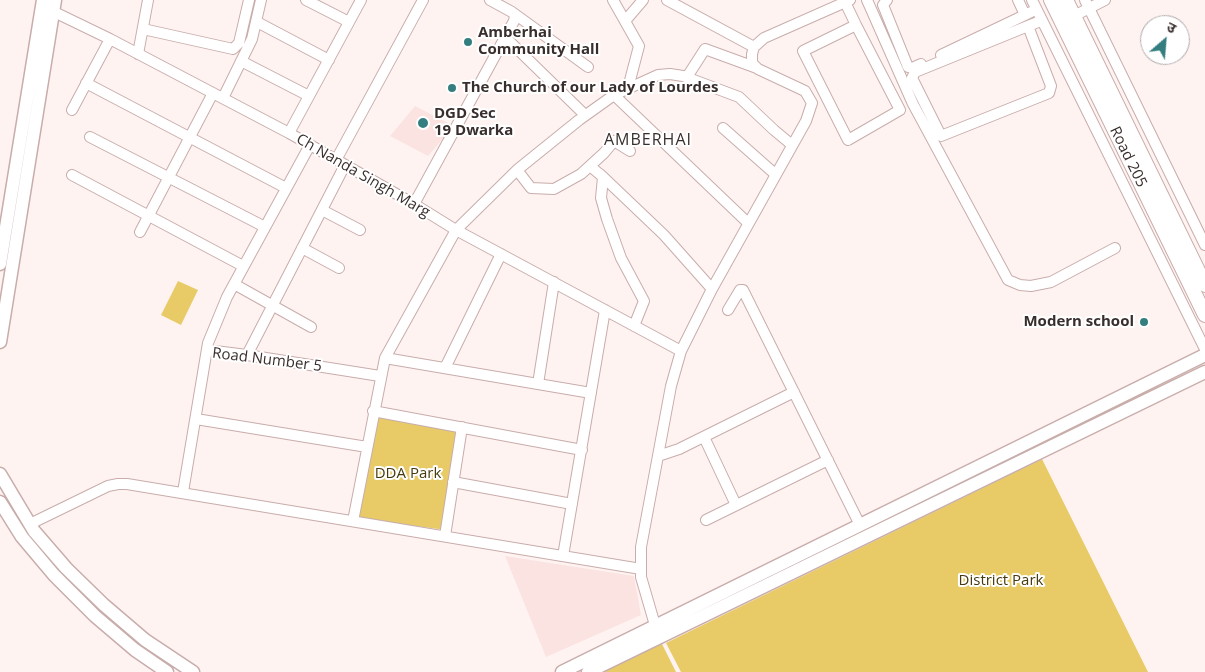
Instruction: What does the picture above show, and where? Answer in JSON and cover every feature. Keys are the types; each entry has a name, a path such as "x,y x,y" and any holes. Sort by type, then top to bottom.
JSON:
{"main road":[{"name":"Road 205","path":"1062,2 1068,19 1205,315"},
{"name":"Road 205","path":"1068,19 1205,285"}],"street":[{"path":"138,54 148,0"},
{"path":"143,29 233,49 239,43 249,0"},
{"path":"223,98 252,40 261,0"},
{"path":"306,0 349,22"},
{"path":"289,133 361,0"},
{"path":"247,355 322,210 341,162 424,0"},
{"path":"490,0 512,12 588,67"},
{"path":"613,0 639,46 628,88"},
{"path":"624,21 643,0"},
{"path":"666,0 754,47"},
{"path":"867,0 913,104 1008,280 1020,285 1031,286 1051,282 1115,248"},
{"path":"887,0 883,4 909,68 1025,14 1034,5 1205,349"},
{"path":"1018,0 1025,14"},
{"path":"1068,19 1087,4 1105,0"},
{"path":"756,68 752,63 752,54 754,47 764,38 847,1 856,25 900,110 848,140 803,51 856,25"},
{"path":"0,342 4,259 49,4"},
{"name":"Ch Nanda Singh Marg","path":"49,4 110,39 310,144 456,230 681,351"},
{"path":"1087,4 1205,245"},
{"path":"414,204 506,37 515,18 512,12"},
{"path":"1028,26 1051,86 1049,93 941,136 916,86 913,75 915,72 1042,20"},
{"path":"257,22 329,60"},
{"path":"506,37 585,115"},
{"path":"72,110 110,39"},
{"path":"659,638 641,577 641,547 671,386 681,351 712,289 810,109 810,98 805,91 712,50 705,49 687,77"},
{"path":"241,62 309,96"},
{"path":"353,521 384,358 456,230 517,170 585,115 614,95 658,75 670,74 687,77 739,97 792,145"},
{"path":"86,83 286,188"},
{"path":"140,232 213,93"},
{"path":"614,95 748,223"},
{"path":"723,128 776,174"},
{"path":"90,137 265,227"},
{"path":"517,170 531,188 554,189 581,174 614,141 630,151"},
{"path":"207,350 214,328 243,266 310,144"},
{"path":"590,166 664,235 712,289"},
{"path":"600,174 603,177 602,198 607,219 621,258 644,301 634,326"},
{"path":"72,175 243,266"},
{"path":"322,210 360,230"},
{"path":"302,248 339,268"},
{"path":"445,368 501,254"},
{"path":"538,384 554,282"},
{"path":"234,284 311,327"},
{"path":"728,310 740,290 743,290 860,525"},
{"path":"563,556 605,310"},
{"name":"Road Number 5","path":"183,492 207,350 380,376"},
{"path":"562,672 1205,355"},
{"path":"384,358 591,393"},
{"path":"588,672 1205,372"},
{"path":"658,456 674,452 794,392"},
{"path":"374,411 582,450"},
{"path":"196,419 367,447"},
{"path":"445,536 462,428"},
{"path":"704,437 736,505"},
{"path":"706,520 828,460"},
{"path":"0,474 30,524 66,568 104,605 145,640 193,672"},
{"path":"454,482 572,504"},
{"path":"30,524 108,486 118,484 183,492 641,568"},
{"path":"0,502 22,537 54,575 95,616 135,650 167,672"},
{"path":"36,554 46,544"}],"shaded area":[{"path":"415,106 454,126 428,156 390,136"},
{"path":"505,556 634,576 641,615 546,657"}],"green space":[{"path":"178,281 198,290 181,325 161,315"},
{"name":"DDA Park","path":"373,412 459,429 446,530 356,518"},
{"name":"District Park","path":"1042,459 1148,672 681,672 666,643"},
{"path":"661,642 676,672 597,672"}],"place":[{"name":"Amberhai Community Hall","path":"468,42"},
{"name":"The Church of our Lady of Lourdes","path":"452,88"},
{"name":"DGD Sec 19 Dwarka","path":"423,123"},
{"name":"Modern school","path":"1144,322"}],"district":[{"name":"AMBERHAI","path":"648,140"}]}
